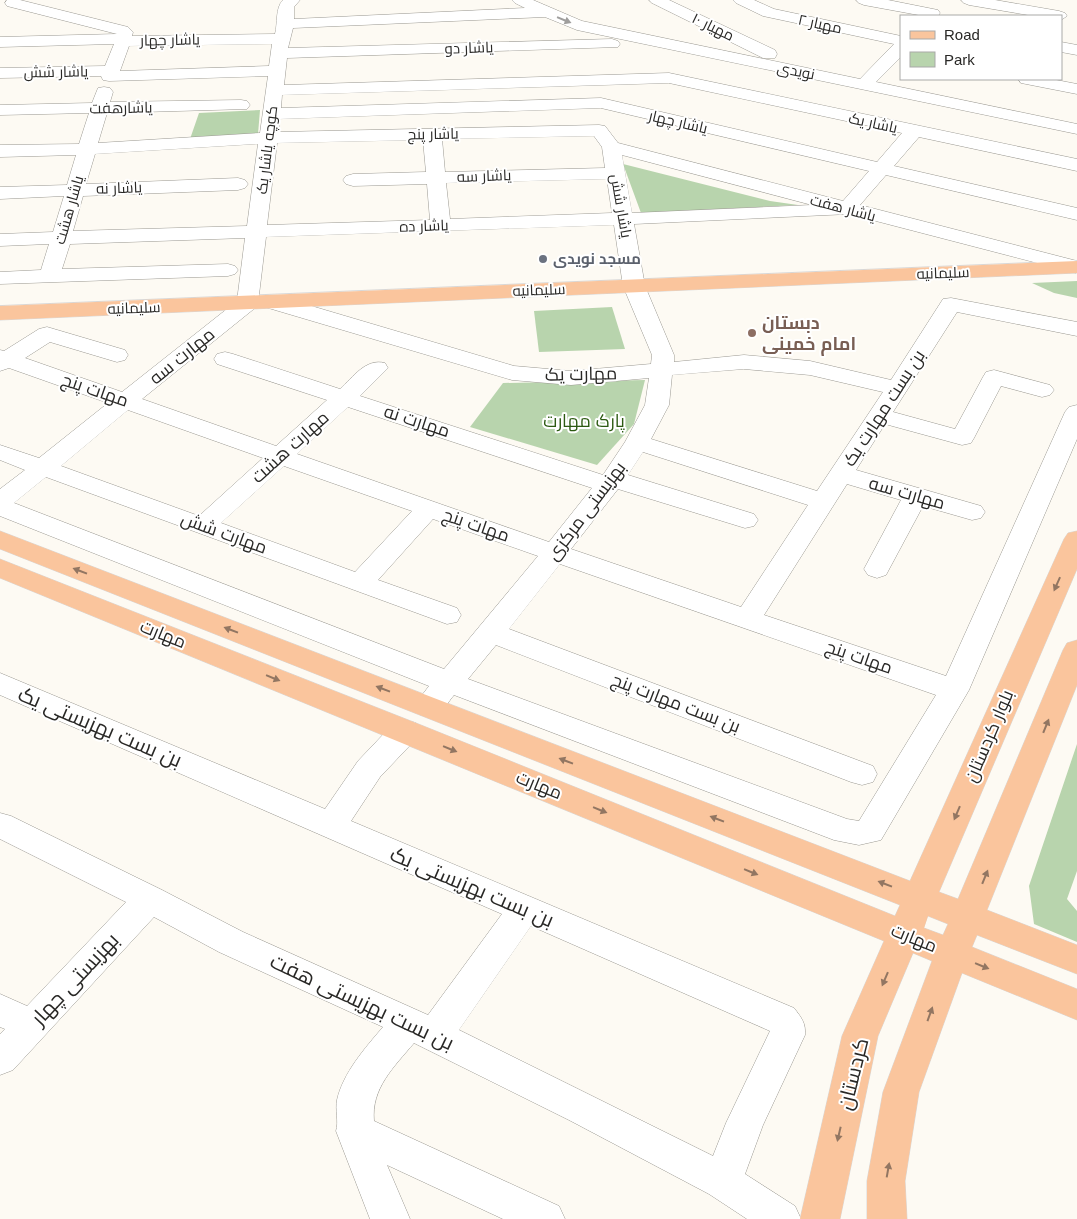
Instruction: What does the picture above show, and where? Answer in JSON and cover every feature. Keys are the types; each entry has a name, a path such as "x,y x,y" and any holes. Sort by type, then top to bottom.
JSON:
{"main road":[{"name":"سلیمانیه","path":"0,314 1076,267"},
{"name":"مهارت","path":"0,539 1077,960"},
{"name":"بلوار کردستان","path":"904,934 1002,706 1077,540"},
{"name":"مهارت","path":"0,568 1077,1005"},
{"path":"887,1219 886,1181 901,1092 952,954 969,917 1077,650"},
{"path":"405,731 428,707"},
{"name":"کردستان","path":"820,1219 860,1036 904,934"}],"street":[{"name":"کوچه یاشار یک","path":"247,303 286,6 292,0"},
{"name":"نویدی","path":"520,0 765,59 1077,118"},
{"name":"مهیار ۱۰","path":"657,0 765,59"},
{"name":"مهیار ۲","path":"741,0 769,13 899,49"},
{"path":"864,0 931,15 945,0"},
{"path":"969,0 1054,15"},
{"path":"46,12 70,1"},
{"name":"یاشار چهار","path":"13,3 124,37 280,47"},
{"name":"یاشار دو","path":"280,47 547,6"},
{"name":"نویدی","path":"547,6 577,26 659,43 765,59"},
{"path":"1062,16 1077,20"},
{"path":"0,42 124,37 110,74 87,149"},
{"name":"یاشار دو","path":"280,47 423,49 659,43"},
{"path":"110,74 280,47"},
{"path":"1062,47 1077,50"},
{"path":"274,90 428,85 423,49"},
{"path":"869,80 899,49"},
{"path":"698,126 735,93 765,59"},
{"name":"یاشار شش","path":"0,73 110,74"},
{"name":"یاشار یک","path":"428,85 669,78 913,132 1077,165"},
{"name":"نویدی","path":"869,80 1077,129"},
{"path":"1032,80 1077,89"},
{"name":"یاشار چهار","path":"271,114 601,103 1077,214"},
{"name":"یاشارهفت","path":"0,110 241,105"},
{"name":"یاشار شش","path":"598,130 611,147 634,286"},
{"name":"یاشار پنج","path":"268,138 598,130"},
{"path":"847,209 913,132"},
{"path":"432,134 440,226"},
{"path":"0,151 87,149 268,138"},
{"name":"یاشار هفت","path":"611,147 1076,267"},
{"name":"یاشار هشت","path":"50,276 87,149"},
{"name":"یاشار سه","path":"353,180 615,173"},
{"name":"یاشار نه","path":"0,193 238,184"},
{"name":"یاشار ده","path":"0,240 623,220 847,209"},
{"path":"0,278 228,270"},
{"name":"بهزیستی مرکزی","path":"428,707 491,633 610,482 637,442 657,405 664,356 634,286"},
{"name":"مهارت یک","path":"272,302 512,373 571,378 744,362 810,368 897,388"},
{"name":"مهارت سه","path":"0,502 247,303"},
{"name":"بن بست مهارت یک","path":"747,619 951,304 1077,329"},
{"path":"2,360 42,336 51,334 117,355"},
{"name":"مهارت نه","path":"225,359 610,482 745,520"},
{"name":"مهات پنج","path":"2,360 126,401 555,553 954,690"},
{"name":"مهارت هشت","path":"203,526 377,368"},
{"path":"879,414 962,438 994,377 1042,390"},
{"path":"0,507 448,682 845,831 859,833 870,831 954,690 1077,412"},
{"path":"637,442 822,501"},
{"name":"مهارت شش","path":"0,452 447,615"},
{"name":"مهارت سه","path":"841,474 972,512"},
{"path":"877,569 916,496"},
{"path":"360,583 429,508"},
{"name":"بن بست مهارت پنج","path":"491,633 862,774"},
{"name":"بن بست بهزیستی یک","path":"0,683 781,1019 786,1024 787,1035 745,1123 723,1181"},
{"path":"331,826 370,769 405,731"},
{"name":"بن بست بهزیستی هفت","path":"0,825 150,899 231,942 422,1029 723,1181 780,1219"},
{"name":"بهزیستی چهار","path":"0,1060 150,899"},
{"path":"390,1219 355,1130 355,1100 369,1072 422,1029 524,909"},
{"path":"0,1009 32,1026"},
{"path":"355,1130 545,1219"}],"green space":[{"path":"260,110 258,134 190,139 199,113"},
{"path":"623,164 770,201 798,205 641,213"},
{"path":"1077,281 1077,298 1054,293 1032,283"},
{"path":"612,307 625,349 539,352 534,311"},
{"name":"پارک مهارت","path":"645,380 634,424 597,465 470,427 503,383"},
{"path":"1077,744 1077,871 1067,899 1077,911 1077,942 1034,924 1029,886"}],"place":[{"name":"مسجد نویدی","path":"543,259"},
{"name":"دبستان امام خمینی","path":"752,333"}]}
